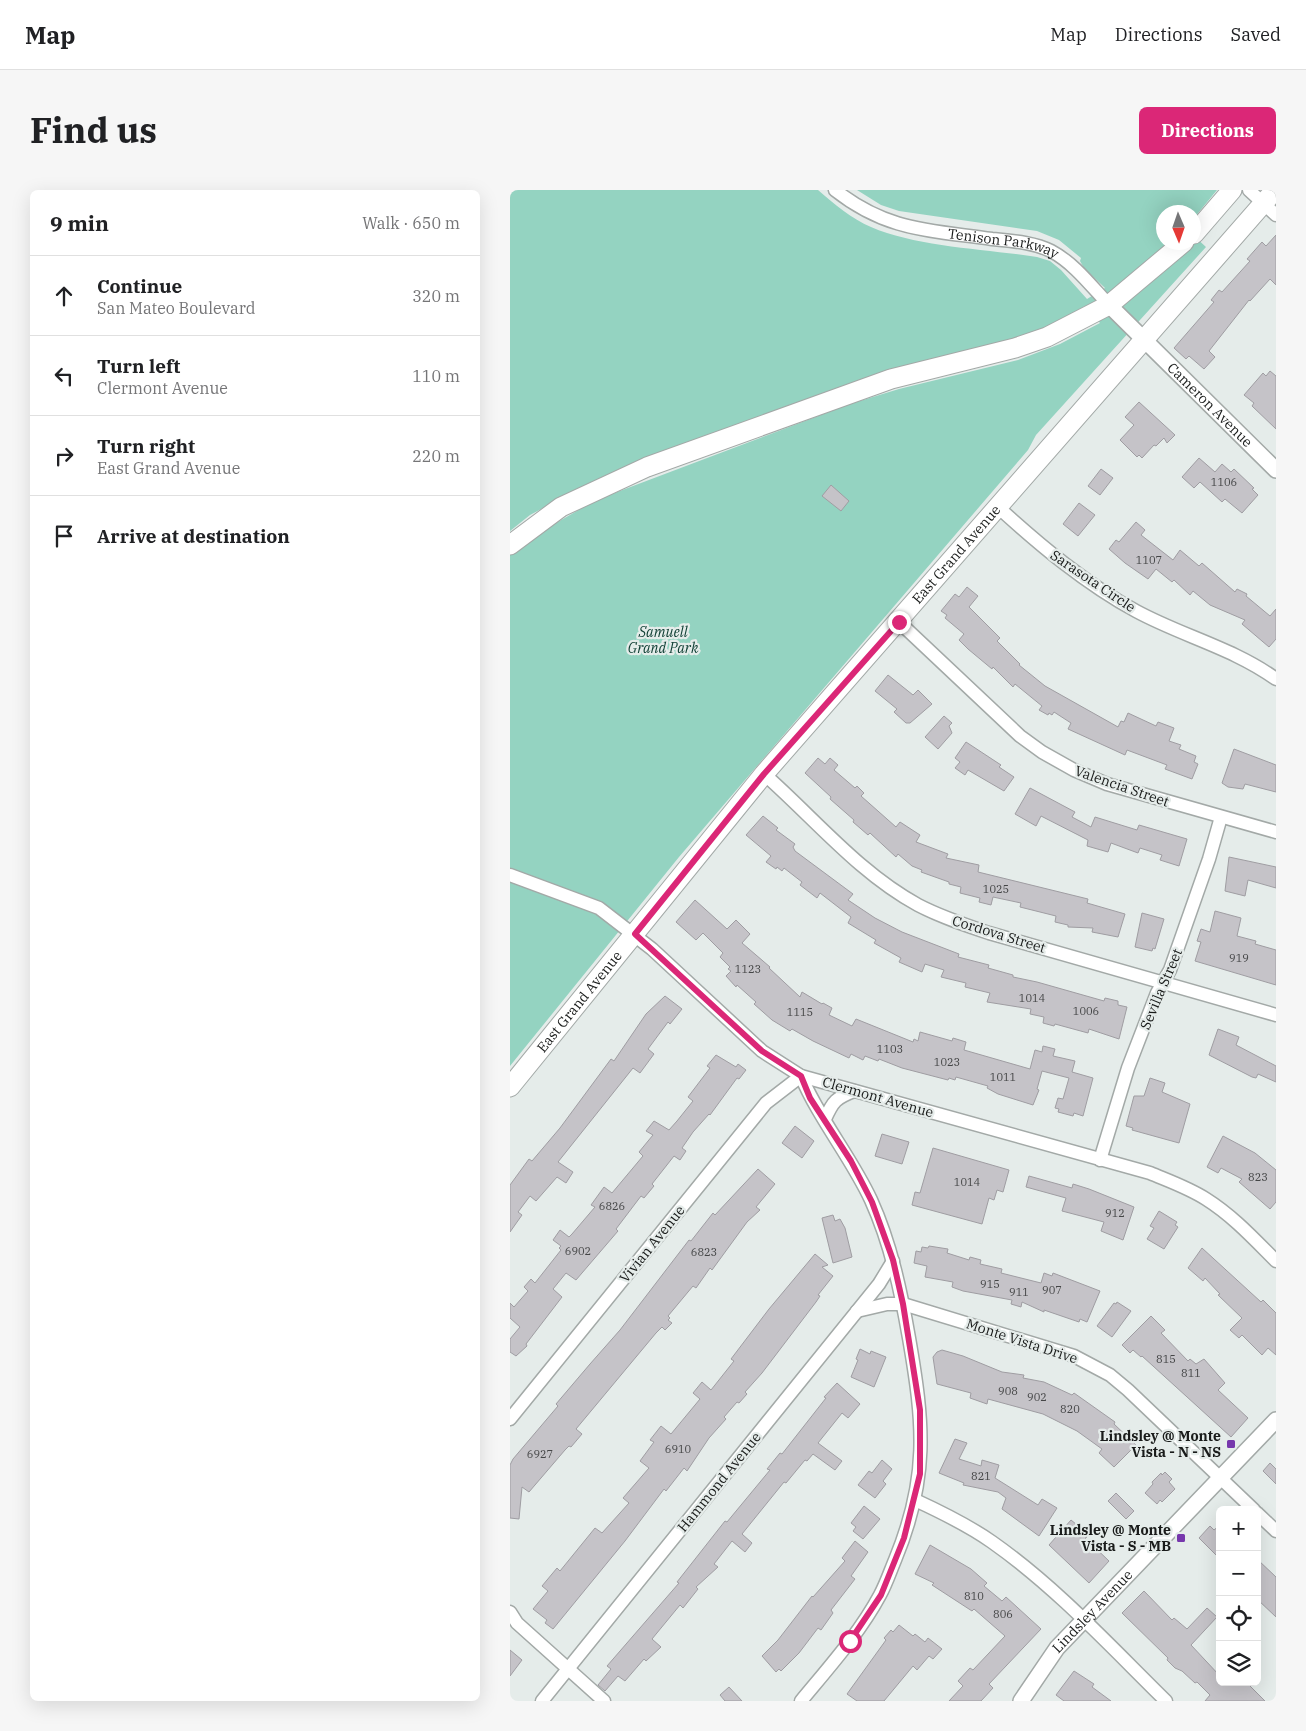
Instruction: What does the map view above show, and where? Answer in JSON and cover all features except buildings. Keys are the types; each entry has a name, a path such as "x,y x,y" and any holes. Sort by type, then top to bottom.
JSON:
{"main road":[{"path":"1201,226 1232,190"},
{"name":"East Grand Avenue","path":"510,1087 764,774 1145,341 1272,203"},
{"path":"510,544 561,507 647,467 891,379 1015,348 1047,337 1109,305 1174,250"}],"street":[{"name":"Tenison Parkway","path":"835,190 865,211 885,221 913,228 1017,242 1051,251 1066,261 1145,341"},
{"path":"1249,190 1272,203"},
{"name":"Cameron Avenue","path":"1145,341 1276,470"},
{"name":"Sarasota Circle","path":"999,508 1034,539 1108,595 1137,612 1236,654 1276,679"},
{"name":"Valencia Street","path":"899,622 999,718 1042,752 1074,770 1107,784 1276,832"},
{"name":"Cordova Street","path":"764,774 854,858 883,882 918,904 954,921 989,933 1276,1015"},
{"name":"Sevilla Street","path":"1100,1160 1128,1068 1163,982 1170,970 1209,859 1221,817"},
{"name":"Clermont Avenue","path":"510,875 588,902 635,934 762,1051 801,1076 1150,1173 1206,1198 1232,1218 1276,1261"},
{"path":"801,1076 810,1098 851,1161 872,1202 893,1260 914,1366 921,1429 920,1474 915,1500 904,1538 881,1595 850,1641 801,1701"},
{"name":"Vivian Avenue","path":"510,1419 766,1103 801,1076"},
{"path":"825,1119 832,1103 840,1096 854,1091"},
{"name":"Hammond Avenue","path":"542,1701 879,1284 893,1260"},
{"name":"Monte Vista Drive","path":"857,1311 886,1304 903,1304 1074,1356 1110,1376 1128,1390 1250,1506"},
{"name":"Lindsley Avenue","path":"1021,1701 1057,1648 1276,1420"},
{"path":"915,1500 948,1516 990,1541 1030,1571 1166,1701"},
{"path":"1261,1517 1276,1531"},
{"path":"510,1612 517,1623 604,1701"}],"green space":[{"name":"Samuell Grand Park","path":"510,190 818,190 857,220 889,234 930,243 1037,257 1050,261 1061,270 1087,299 1105,288 1084,268 1080,261 1081,258 1059,240 1037,231 899,211 881,205 857,190 1217,190 1201,209 1201,205 1156,205 1156,250 1201,250 1201,242 1206,247 1036,435 1028,450 679,857 510,1066 510,555 556,523 596,500 850,404 899,389 1018,360 1060,344 1100,323 1085,306 1055,323 1022,338 858,381 646,460 586,485 530,515 510,531"}],"place":[{"name":"Lindsley @ Monte Vista - N - NS","path":"1231,1444"},
{"name":"Lindsley @ Monte Vista - S - MB","path":"1181,1538"}],"route":[{"path":"850,1641 881,1595 904,1538 920,1474 922,1438 920,1410 903,1304 893,1260 872,1202 851,1161 810,1098 801,1076 762,1051 635,934 764,774 899,622"}]}
